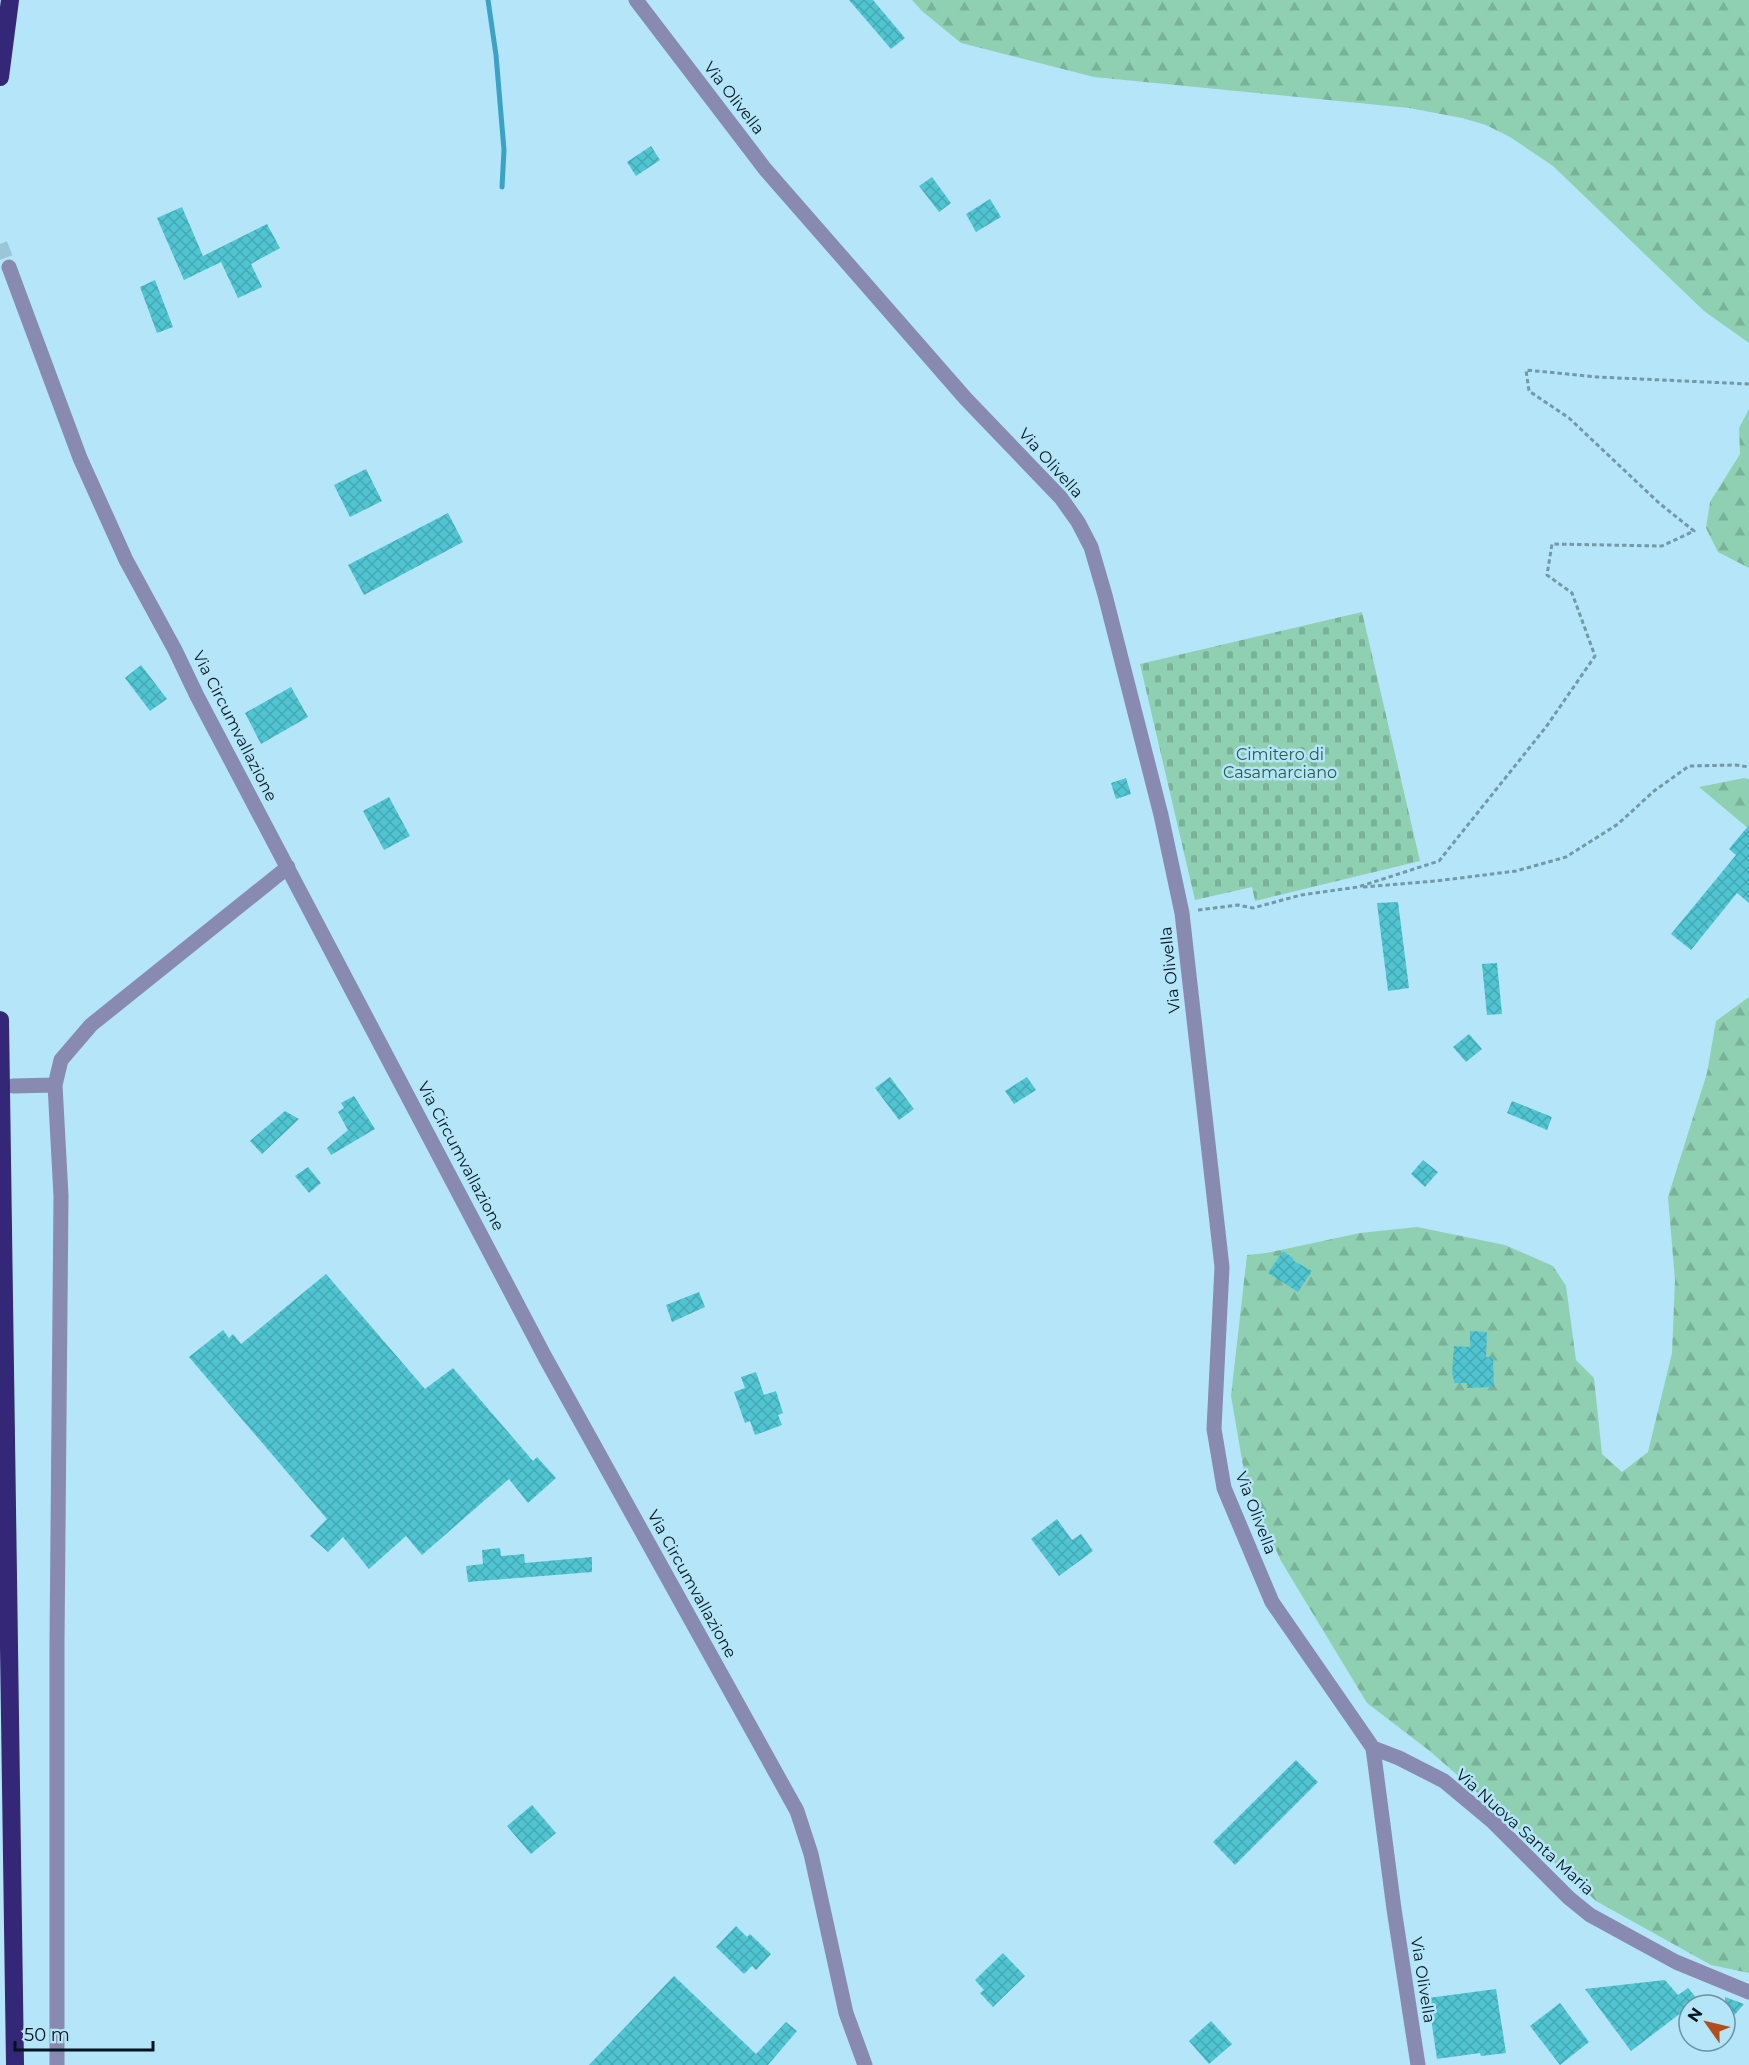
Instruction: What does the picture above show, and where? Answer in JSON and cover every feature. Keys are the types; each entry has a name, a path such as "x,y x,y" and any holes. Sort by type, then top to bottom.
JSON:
{"highway":[{"path":"0,77 10,0"},
{"path":"0,1020 15,2065"}],"street":[{"name":"Via Olivella","path":"636,0 765,169 966,399 1061,498 1078,522 1091,547 1161,815 1182,913 1222,1267 1214,1429 1224,1488 1272,1602 1373,1748 1394,1909 1418,2065"},
{"name":"Via Circumvallazione","path":"9,267 80,458 126,560 176,650 197,696 545,1357 797,1812 811,1854 846,2013 865,2065"},
{"path":"57,2065 57,1643 61,1196 54,1085 61,1060 91,1025 288,867"},
{"path":"13,1086 54,1085"},
{"name":"Via Nuova Santa Maria","path":"1373,1748 1399,1758 1444,1781 1492,1821 1569,1898 1590,1915 1677,1962 1749,1992"}],"path":[{"path":"1358,887 1439,861 1546,727 1595,656 1572,593 1547,575 1552,544 1662,546 1694,531 1637,483 1569,418 1529,392 1526,370 1598,377 1749,384"},
{"path":"1182,913 1238,905 1253,908 1301,895 1516,871 1566,856 1618,824 1654,791 1689,766 1749,767"}],"green space":[{"path":"912,0 1749,0 1749,343 1704,311 1553,166 1510,137 1486,125 1409,108 1094,77 961,43"},
{"path":"1749,409 1749,568 1718,552 1706,528 1710,502 1740,454 1739,428"},
{"name":"Cimitero di Casamarciano","path":"1362,612 1420,861 1255,901 1252,887 1195,900 1140,664"},
{"path":"1749,779 1749,829 1699,787"},
{"path":"1749,997 1749,1973 1711,1965 1596,1901 1431,1752 1367,1703 1281,1561 1246,1483 1231,1396 1247,1255 1360,1233 1417,1227 1505,1245 1553,1266 1566,1286 1576,1360 1594,1378 1602,1454 1622,1472 1648,1452 1672,1353 1675,1280 1668,1197 1707,1073 1716,1021"}],"building":[{"path":"849,0 873,0 905,38 891,49"},
{"path":"651,146 660,160 636,176 627,162"},
{"path":"932,177 951,203 939,212 919,186"},
{"path":"990,199 1001,217 976,232 966,214"},
{"path":"182,207 203,256 267,224 280,248 251,264 262,287 238,298 221,262 184,280 157,218"},
{"path":"155,280 173,327 157,333 140,287"},
{"path":"366,469 382,501 350,517 334,485"},
{"path":"448,513 463,542 364,595 348,565"},
{"path":"141,665 167,699 150,711 125,678"},
{"path":"291,687 308,717 261,744 245,713"},
{"path":"1126,778 1131,794 1116,799 1111,783"},
{"path":"389,797 410,836 384,850 363,811"},
{"path":"1749,825 1749,903 1737,893 1691,950 1671,934 1736,855 1729,849"},
{"path":"1398,902 1409,988 1388,991 1377,903"},
{"path":"1497,963 1502,1014 1487,1015 1482,964"},
{"path":"1469,1034 1482,1049 1466,1062 1453,1047"},
{"path":"890,1077 914,1109 899,1120 875,1088"},
{"path":"1027,1077 1036,1090 1014,1104 1005,1091"},
{"path":"354,1096 375,1129 331,1155 327,1148 348,1130 338,1112 344,1108 341,1103"},
{"path":"1512,1101 1552,1117 1547,1130 1507,1113"},
{"path":"285,1111 299,1119 262,1154 250,1141"},
{"path":"1423,1160 1438,1172 1425,1187 1411,1174"},
{"path":"308,1167 321,1183 309,1193 295,1176"},
{"path":"1283,1251 1294,1261 1312,1271 1298,1292 1268,1273"},
{"path":"326,1274 425,1389 453,1368 533,1461 537,1457 556,1478 528,1503 509,1479 422,1555 406,1536 369,1569 343,1537 328,1552 310,1536 327,1519 189,1357 223,1330 229,1338 233,1334 241,1344"},
{"path":"699,1292 705,1307 672,1322 666,1305"},
{"path":"1470,1331 1487,1332 1486,1357 1493,1357 1494,1387 1467,1388 1467,1383 1455,1383 1452,1374 1454,1346 1470,1347"},
{"path":"756,1372 764,1395 776,1391 783,1413 778,1415 782,1425 755,1435 750,1421 745,1423 734,1392 745,1388 741,1377"},
{"path":"1057,1519 1072,1540 1081,1534 1093,1551 1059,1576 1031,1539"},
{"path":"500,1548 501,1556 524,1554 525,1563 592,1557 592,1572 468,1582 466,1566 483,1564 482,1550"},
{"path":"1296,1760 1318,1782 1235,1865 1213,1842"},
{"path":"532,1805 556,1833 531,1854 507,1826"},
{"path":"736,1926 747,1937 750,1934 771,1954 756,1970 752,1966 744,1974 716,1947"},
{"path":"1003,1953 1025,1976 993,2007 980,1993 984,1990 975,1980"},
{"path":"674,1976 756,2054 786,2022 797,2031 768,2065 589,2065"},
{"path":"1665,1980 1677,1994 1677,2016 1631,2051 1585,1989"},
{"path":"1688,1988 1692,1993 1681,1993"},
{"path":"1496,1989 1506,2053 1481,2056 1480,2053 1437,2059 1428,1998"},
{"path":"1737,2001 1744,2004 1737,2012"},
{"path":"1560,2003 1589,2042 1560,2065 1530,2026"},
{"path":"1211,2021 1232,2044 1209,2064 1189,2041"}],"waterway":[{"path":"488,0 496,55 504,150 502,187"}],"tunnel":[{"path":"0,244 9,267"}]}
